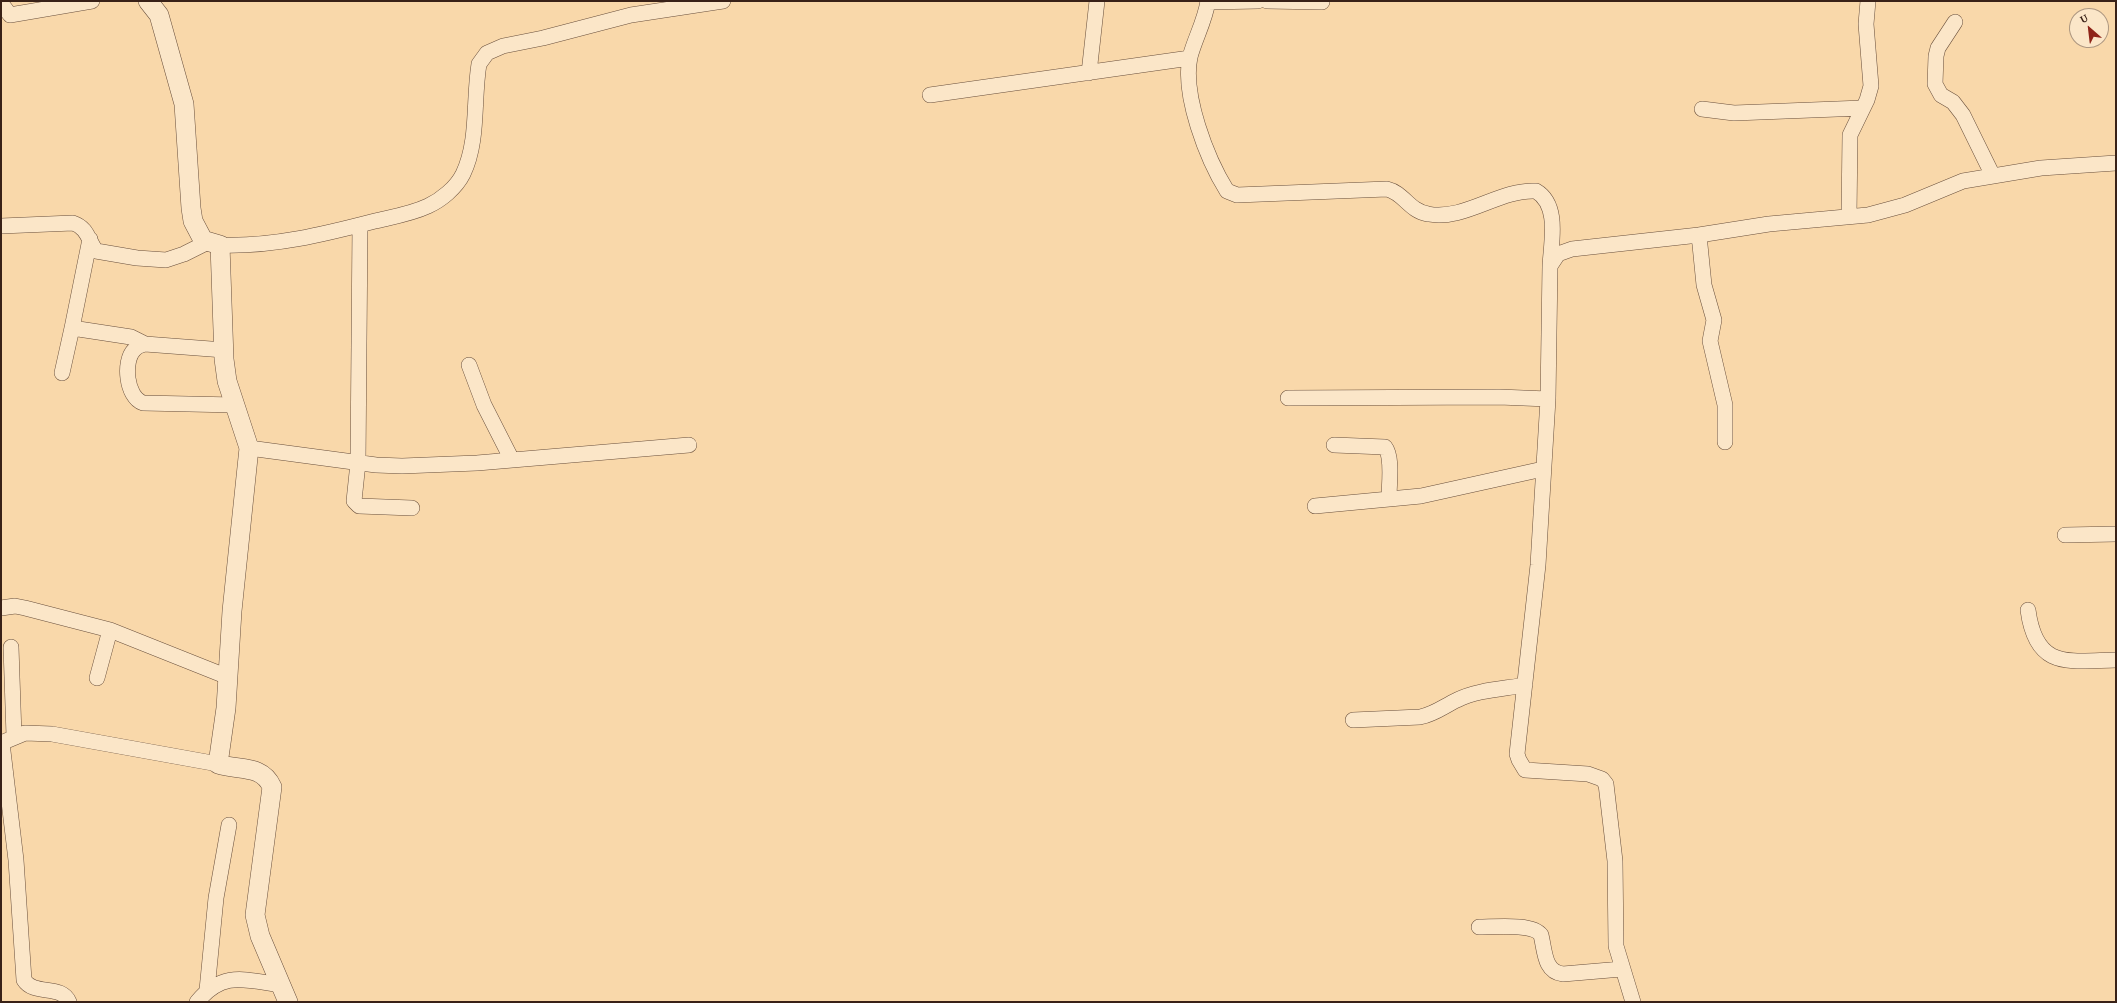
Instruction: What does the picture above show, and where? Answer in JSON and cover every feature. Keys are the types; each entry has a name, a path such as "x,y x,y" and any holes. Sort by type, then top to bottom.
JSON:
{"street":[{"path":"1,3 10,15 92,1"},
{"path":"148,1 159,15 184,104 191,208 198,232 203,240 214,244 242,246 282,242 360,225 428,206 447,194 462,176 472,147 479,64 486,53 503,46 543,38 631,15 723,1"},
{"path":"1089,73 1097,1"},
{"path":"1258,1 1208,1 1205,16 1190,58 1190,88 1195,118 1221,181 1227,191 1231,194 1387,188 1398,194 1413,209 1436,215 1457,212 1523,192 1536,191 1544,198 1552,219 1548,399 1535,596 1517,746 1519,760 1526,770 1531,772 1596,776 1602,778 1606,784 1615,861 1615,937 1622,969 1633,1002"},
{"path":"1267,1 1322,2"},
{"path":"1849,216 1850,136 1870,93 1871,86 1866,24 1868,1"},
{"path":"1955,22 1938,48 1936,56 1935,84 1941,95 1953,102 1963,115 1993,176"},
{"path":"930,96 1190,58"},
{"path":"1702,109 1734,113 1863,108"},
{"path":"1550,266 1558,254 1572,249 1699,235 1769,224 1880,213 1915,201 1953,184 2041,168 2116,163"},
{"path":"1,226 73,223 80,226 90,239 96,251 157,260 174,258 214,244"},
{"path":"360,225 358,463 354,497 356,504 359,506 412,508"},
{"path":"1699,235 1704,285 1714,320 1710,333 1710,345 1725,405 1725,442"},
{"path":"62,373 90,239"},
{"path":"214,244 227,380 249,448 232,611 226,708 218,764"},
{"path":"72,328 131,337 145,344"},
{"path":"224,350 145,344 138,346 131,355 128,377 130,392 137,401 151,404 235,406"},
{"path":"469,365 484,405 512,460"},
{"path":"1288,398 1499,397 1548,399"},
{"path":"249,448 376,465 434,466 689,445"},
{"path":"1334,445 1386,447 1389,456 1389,497"},
{"path":"1316,506 1389,497 1434,494 1543,469"},
{"path":"2065,535 2116,534"},
{"path":"1,608 15,606 25,608 110,630 228,677"},
{"path":"2028,610 2030,625 2035,638 2049,656 2059,660 2116,660"},
{"path":"97,678 110,630"},
{"path":"11,647 7,674 6,741 24,980 29,986 63,994 70,1002"},
{"path":"1352,720 1420,717 1430,714 1467,696 1525,685"},
{"path":"6,741 25,733 52,734 262,772 268,778 272,787 255,915 260,936 285,994"},
{"path":"202,996 216,898 229,825"},
{"path":"1479,927 1527,928 1539,931 1547,963 1555,973 1563,974 1622,969"},
{"path":"202,996 215,984 229,980 245,980 285,994"}]}
